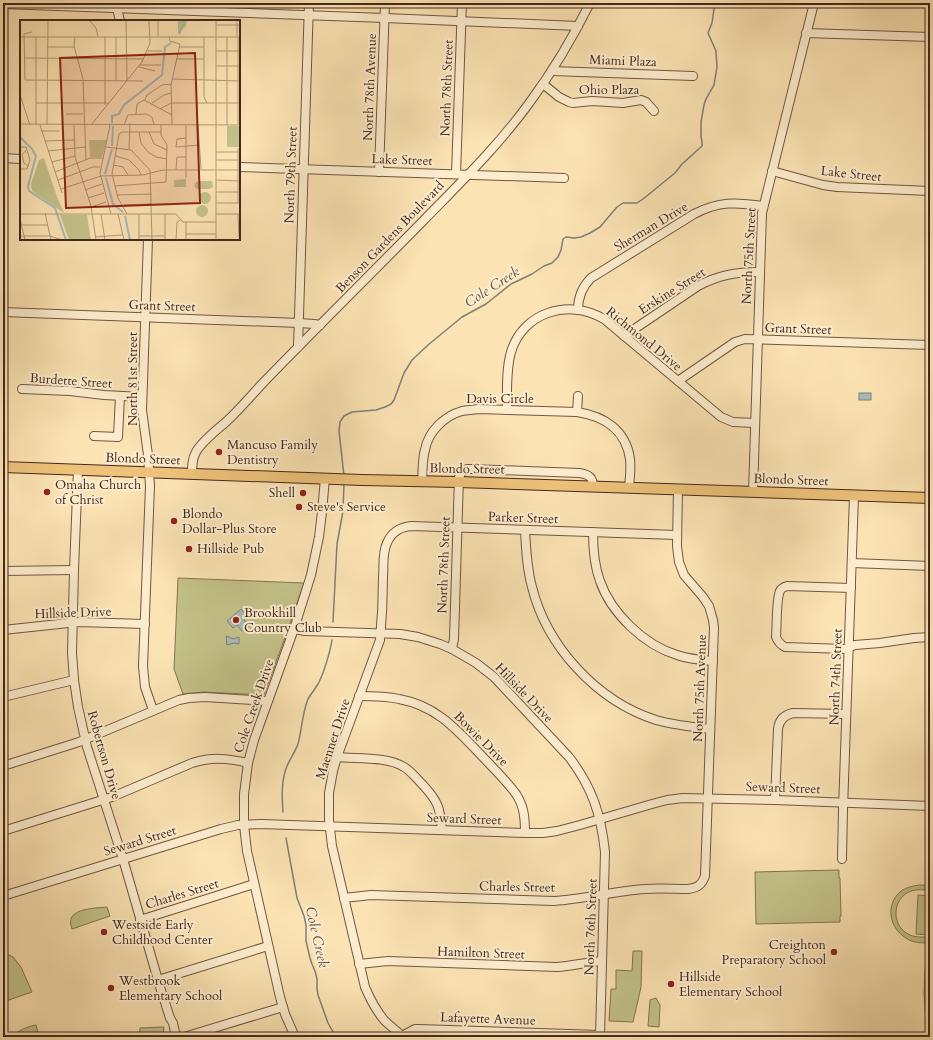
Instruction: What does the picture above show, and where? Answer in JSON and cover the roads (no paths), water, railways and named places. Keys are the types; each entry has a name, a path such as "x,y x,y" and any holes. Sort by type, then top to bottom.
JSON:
{"main road":[{"name":"Blondo Street","path":"3,467 353,480 629,487 930,498"}],"street":[{"name":"North 79th Street","path":"298,347 309,3"},
{"name":"North 78th Avenue","path":"379,172 385,3"},
{"name":"North 78th Street","path":"456,174 462,3"},
{"name":"Benson Gardens Boulevard","path":"192,474 193,458 198,449 468,174 498,141 519,116 552,71 590,3"},
{"name":"North 75th Street","path":"753,492 761,220 763,206 814,3"},
{"path":"3,4 116,6 578,26"},
{"path":"116,6 120,20"},
{"path":"806,33 930,37"},
{"name":"Miami Plaza","path":"552,71 693,76"},
{"name":"Ohio Plaza","path":"543,84 559,97 573,103 623,103 641,100 646,102 654,111"},
{"path":"3,158 20,159"},
{"name":"Lake Street","path":"240,167 564,178"},
{"name":"Lake Street","path":"772,171 837,188 930,191"},
{"name":"Sherman Drive","path":"578,310 582,291 591,278 694,214 708,207 725,204 742,203 763,206"},
{"name":"North 81st Street","path":"148,240 142,397 143,422 150,486 143,676 152,710"},
{"name":"Erskine Street","path":"624,336 707,281 732,273 759,272"},
{"name":"Richmond Drive","path":"507,410 509,359 513,346 519,335 531,323 545,314 571,309 585,311 598,316 611,325 721,417 733,422 755,423"},
{"name":"Grant Street","path":"3,312 320,325"},
{"name":"Grant Street","path":"678,381 735,342 745,339 930,345"},
{"name":"Burdette Street","path":"22,389 142,397"},
{"path":"94,436 118,437 120,396"},
{"path":"577,412 578,396"},
{"name":"Davis Circle","path":"422,481 423,457 430,435 445,419 456,413 467,410 577,412 602,419 613,426 621,435 629,454 629,487"},
{"name":"Robertson Drive","path":"78,469 72,653 78,707 86,740 176,1037"},
{"name":"Cole Creek Drive","path":"295,1037 282,1007 247,851 244,825 244,794 248,763 254,740 309,584 329,479"},
{"name":"North 78th Street","path":"452,650 454,639 459,482"},
{"name":"North 75th Avenue","path":"678,489 677,553 681,569 688,581 709,606 714,627 705,876 699,886 688,889"},
{"name":"North 74th Street","path":"842,859 854,496"},
{"name":"Parker Street","path":"384,554 390,538 397,530 411,526 677,535"},
{"path":"525,530 528,571 538,607 554,639 566,655 593,684 622,705 656,720 688,727 710,729"},
{"path":"593,532 594,558 600,582 610,602 626,622 646,639 666,651 687,658 713,661"},
{"name":"Maenner Drive","path":"384,554 380,642 337,757 329,793 329,820 332,846 365,987 374,1005 384,1019 402,1036"},
{"path":"852,563 930,566"},
{"path":"3,571 74,570"},
{"path":"851,588 787,586 781,589 778,596 776,637 780,644 785,647 845,649 855,645 930,637"},
{"name":"Hillside Drive","path":"3,630 73,622 145,624"},
{"name":"Hillside Drive","path":"294,629 305,631 400,634 418,637 440,644 476,663 494,677 569,757 586,783 600,819"},
{"path":"3,697 74,680"},
{"name":"Bowie Drive","path":"360,696 389,697 408,701 431,710 448,722 462,735 516,794 521,802 524,812 526,833"},
{"path":"3,766 86,740 152,710 179,700 196,697 267,701"},
{"path":"775,800 778,725 782,717 793,712 846,714"},
{"path":"337,757 390,761 405,768 430,792 436,801 440,809 442,830"},
{"path":"3,831 104,799 201,760 221,758 248,763"},
{"name":"Seward Street","path":"3,896 221,829 244,825 261,824 543,833 557,831 667,800 683,798 930,806"},
{"name":"North 76th Street","path":"600,819 605,852 600,1036"},
{"name":"Charles Street","path":"140,920 254,884"},
{"name":"Charles Street","path":"344,898 371,895 554,901 646,888 688,889"},
{"path":"158,980 268,946"},
{"name":"Hamilton Street","path":"359,964 388,961 557,967 602,961"},
{"path":"184,1037 282,1007"},
{"name":"Lafayette Avenue","path":"402,1036 419,1029 600,1036"}],"waterway":[{"name":"Cole Creek","path":"344,476 339,431 340,422 344,416 352,412 376,410 391,404 394,400 404,373 412,360 428,345 462,317 486,304 511,284 552,263 558,257 563,239 566,237 581,237 590,233 600,227 617,207 623,203 637,203 643,199 675,173 682,164 702,146 701,122 704,105 714,85 717,67 716,51 708,33 712,23 714,9 718,3"},
{"name":"Cole Creek","path":"333,622 337,544 343,511 344,483"},
{"name":"Cole Creek","path":"283,812 282,789 285,771 298,744 306,705 308,699 318,684 332,640"},
{"name":"Cole Creek","path":"286,838 297,898 306,925 306,941 317,979 318,995 328,1023 336,1037"}],"place":[{"name":"Mancuso Family Dentistry","path":"219,452"},
{"name":"Omaha Church of Christ","path":"47,492"},
{"name":"Shell","path":"303,493"},
{"name":"Steve's Service","path":"299,507"},
{"name":"Blondo Dollar-Plus Store","path":"174,521"},
{"name":"Hillside Pub","path":"189,549"},
{"name":"Brookhill Country Club","path":"236,620"},
{"name":"Westside Early Childhood Center","path":"104,932"},
{"name":"Creighton Preparatory School","path":"834,952"},
{"name":"Hillside Elementary School","path":"671,984"},
{"name":"Westbrook Elementary School","path":"111,988"}]}
